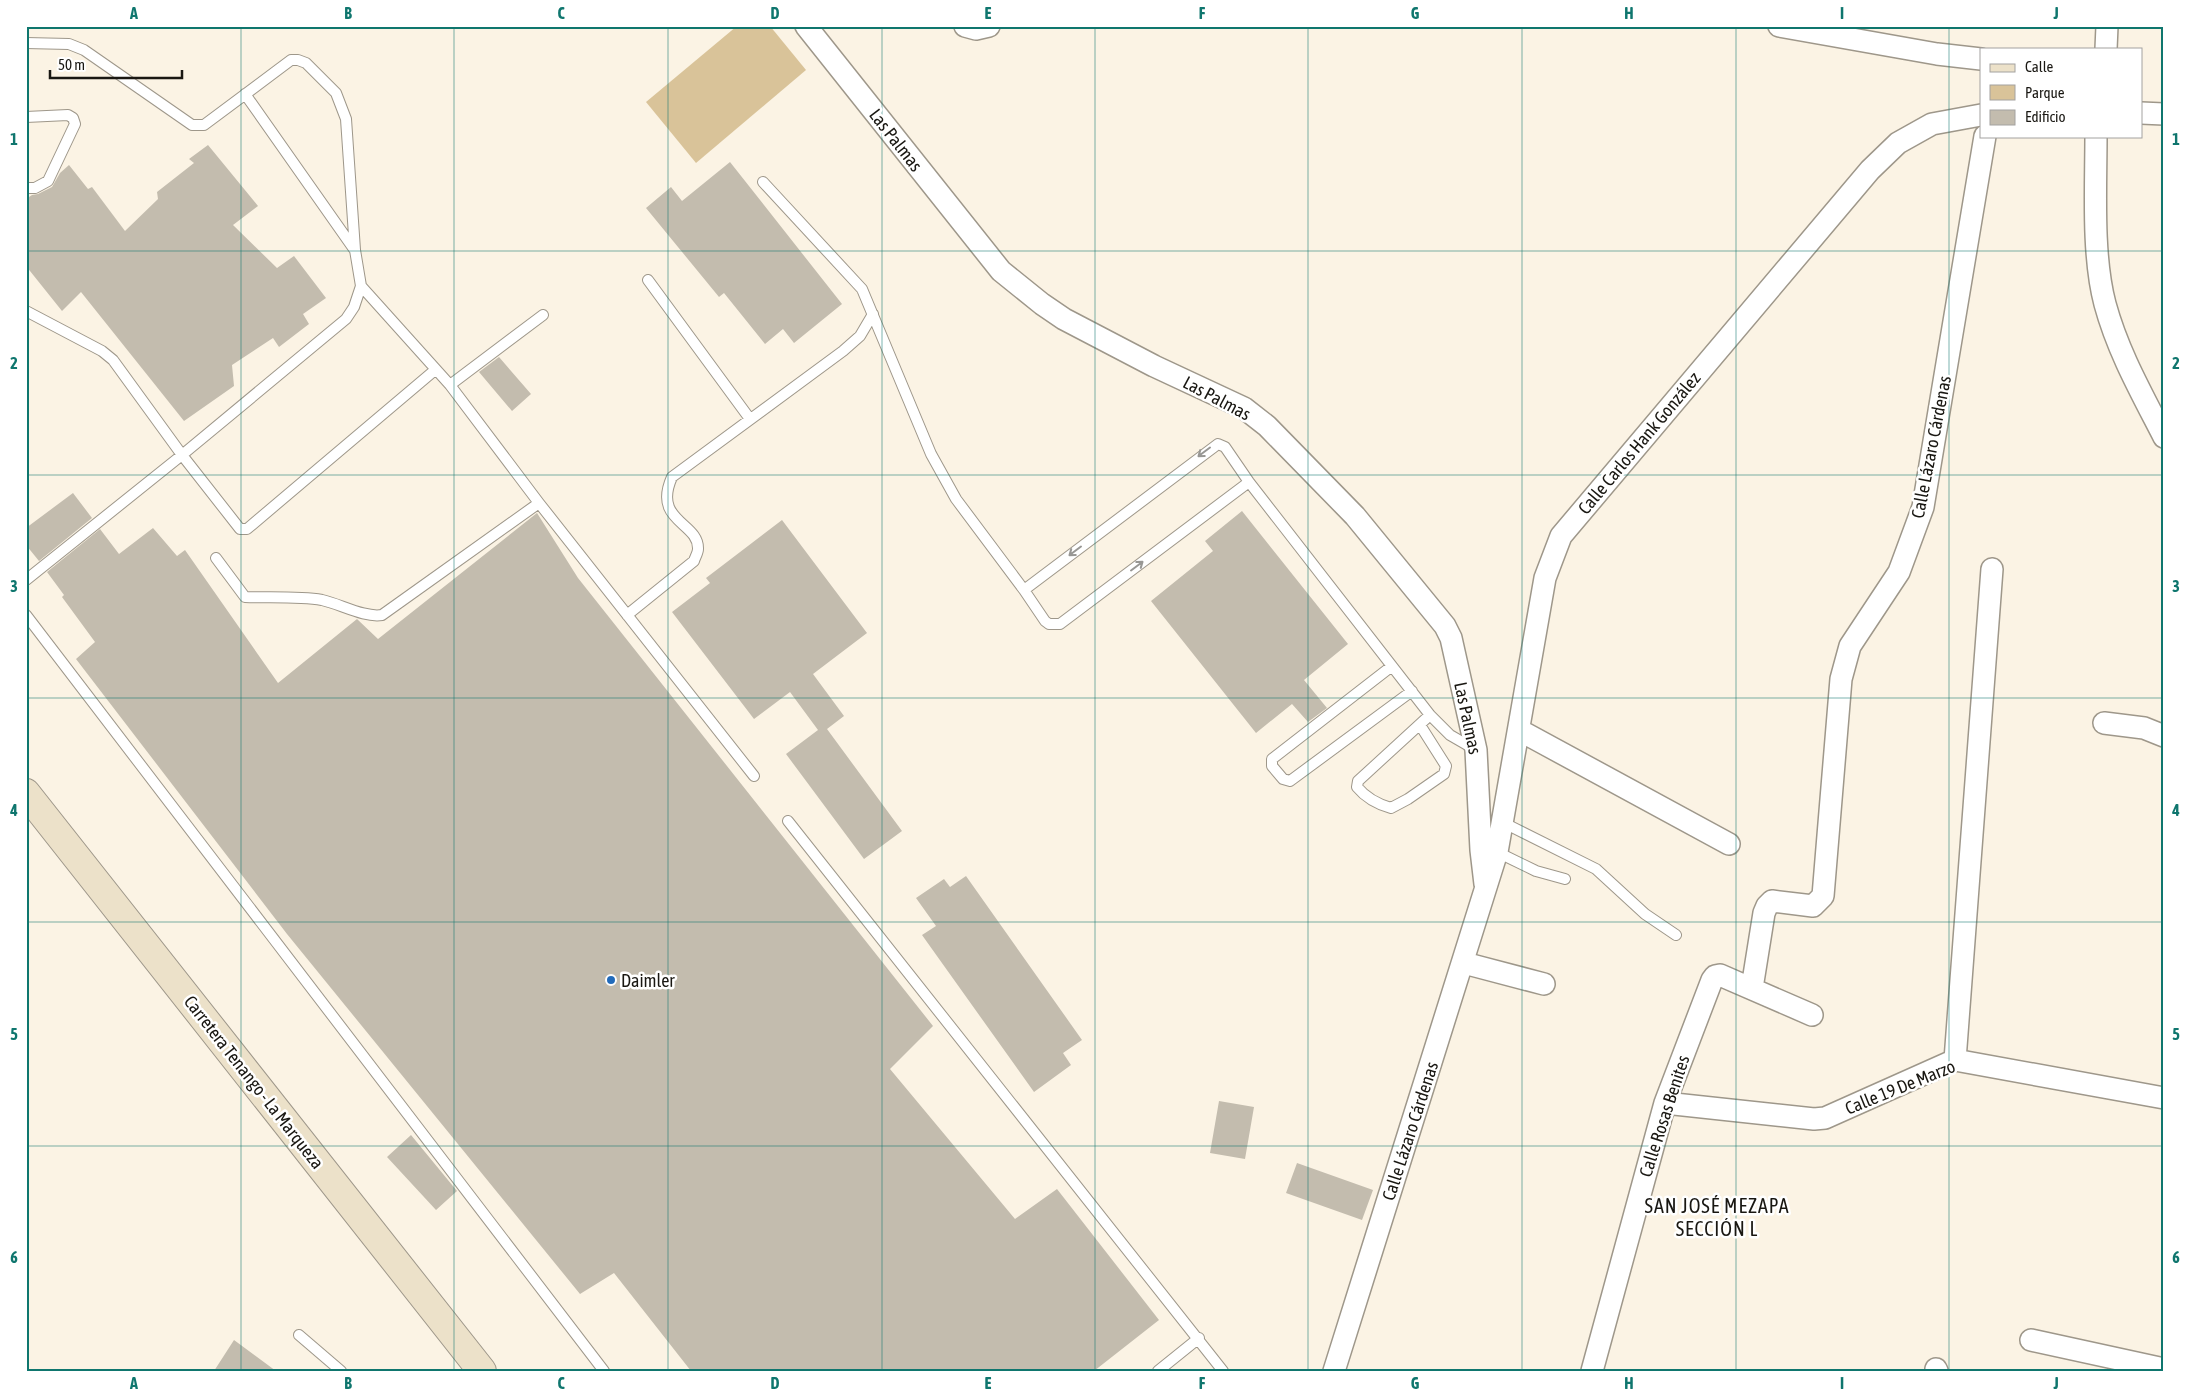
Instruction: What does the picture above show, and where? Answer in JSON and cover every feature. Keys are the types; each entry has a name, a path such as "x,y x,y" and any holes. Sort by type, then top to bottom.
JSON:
{"main road":[{"name":"Carretera Tenango - La Marqueza","path":"26,793 482,1371"}],"street":[{"name":"Las Palmas","path":"806,26 1001,271 1064,319 1154,366 1244,408 1267,426 1354,516 1448,632 1476,750 1481,850 1486,891"},
{"path":"965,26 976,29 989,26"},
{"path":"1779,26 1937,54 1980,59"},
{"path":"2106,48 2108,26"},
{"path":"2142,113 2164,114"},
{"name":"Calle Carlos Hank González","path":"1486,891 1504,823 1545,578 1560,536 1870,170 1898,143 1932,124 1980,115"},
{"name":"Calle Lázaro Cárdenas","path":"1752,988 1764,913 1767,906 1772,902 1814,906 1823,896 1840,678 1850,646 1899,572 1923,507 1985,138"},
{"path":"2096,138 2097,246 2105,303 2124,360 2164,437"},
{"path":"1955,1060 1992,569"},
{"path":"2104,723 2144,728 2164,736"},
{"path":"1519,730 1729,844"},
{"name":"Calle Lázaro Cárdenas","path":"1334,1371 1486,891"},
{"path":"1464,963 1544,984"},
{"name":"Calle Rosas Benites","path":"1592,1371 1664,1103 1712,980 1720,975 1752,988"},
{"path":"1752,988 1812,1015"},
{"name":"Calle 19 De Marzo","path":"1664,1103 1814,1119 1825,1118 1955,1060 2164,1098"},
{"path":"2031,1340 2164,1369"}],"lane":[{"path":"26,43 69,44 84,50 192,125 197,126 204,125 294,60 306,63 336,93 346,119 355,250 361,286 354,307 346,319 182,455 26,580"},
{"path":"245,94 355,250"},
{"path":"26,117 68,115 73,118 75,124 48,181 35,188 26,188"},
{"path":"763,182 862,288 931,454 956,499 1049,624 1060,624 1249,482"},
{"path":"648,280 750,419"},
{"path":"361,286 450,385 539,503 754,776"},
{"path":"26,311 102,351 113,360 182,455 240,529 247,529 435,370"},
{"path":"627,615 694,560 698,550 695,539 669,510 667,497 672,477 843,351 860,336 873,314"},
{"path":"450,385 543,315"},
{"path":"1024,590 1214,445 1225,447 1249,482 1430,715 1450,735 1476,750"},
{"path":"216,558 245,597 315,599 353,609 366,615 382,615 539,503"},
{"path":"26,614 604,1371"},
{"path":"1392,666 1272,758 1272,766 1283,779 1290,780 1412,691"},
{"path":"1420,725 1446,766 1444,774 1408,799 1391,808 1365,796 1357,787 1358,780 1430,715"},
{"path":"788,820 1199,1338 1222,1371"},
{"path":"1504,823 1596,869 1645,914 1676,935"},
{"path":"1497,852 1536,871 1564,879"},
{"path":"299,1335 341,1371"},
{"path":"1158,1371 1199,1338"}],"green space":[{"path":"737,26 770,26 806,70 696,163 646,102"}],"building":[{"path":"208,145 258,206 233,225 277,268 294,256 326,298 303,314 309,324 279,347 273,338 232,365 234,386 184,421 81,292 62,311 26,266 26,199 52,187 60,173 69,165 88,189 92,187 125,231 158,199 157,192 194,163 189,159"},
{"path":"730,162 842,304 794,343 783,329 765,344 724,293 719,297 646,208 671,187 682,201"},
{"path":"499,357 531,394 512,411 479,372"},
{"path":"73,493 92,518 39,561 26,545 26,528"},
{"path":"1242,511 1348,644 1304,680 1327,708 1308,722 1292,704 1256,733 1151,601 1213,551 1205,541"},
{"name":"Daimler","path":"537,513 578,578 933,1026 890,1069 1015,1219 1057,1189 1159,1320 1094,1371 691,1371 614,1273 580,1294 287,934 76,659 95,642 62,597 64,595 47,572 100,529 119,554 153,528 177,556 185,550 278,683 357,619 378,639"},
{"path":"782,520 867,633 813,674 844,716 827,729 902,831 864,859 786,754 818,730 790,692 754,719 672,612 710,583 706,578"},
{"path":"966,876 1082,1040 1063,1053 1071,1065 1034,1092 922,935 936,926 916,898 944,879 950,887"},
{"path":"1219,1101 1254,1107 1245,1159 1210,1153"},
{"path":"411,1135 457,1191 436,1210 387,1157"},
{"path":"1297,1163 1373,1190 1362,1220 1286,1193"},
{"path":"234,1340 276,1371 214,1371"}],"place":[{"name":"Daimler","path":"611,980"}],"district":[{"name":"SAN JOSÉ MEZAPA SECCIÓN L","path":"1717,1216"}]}
